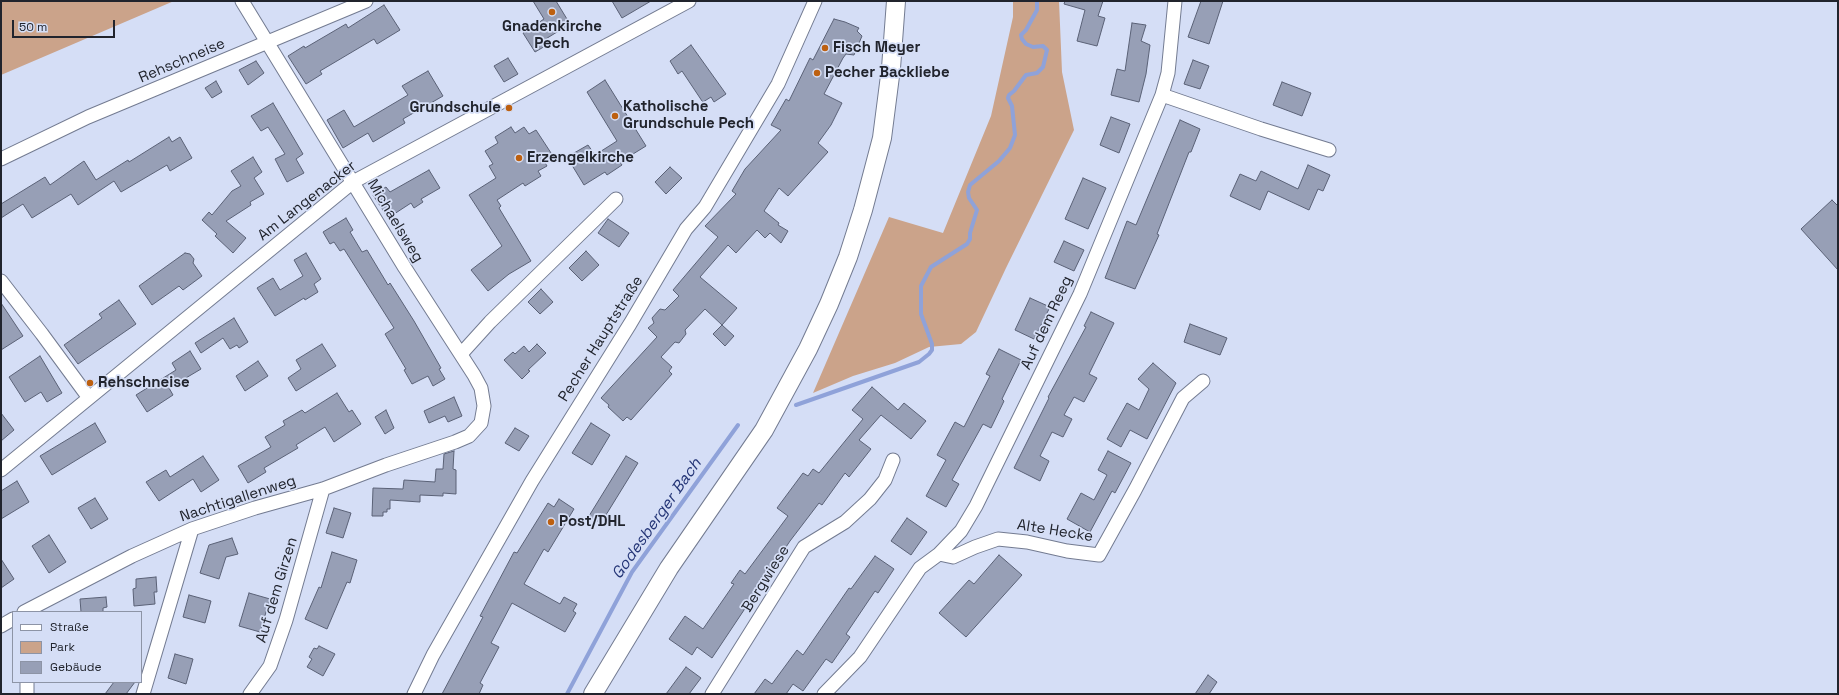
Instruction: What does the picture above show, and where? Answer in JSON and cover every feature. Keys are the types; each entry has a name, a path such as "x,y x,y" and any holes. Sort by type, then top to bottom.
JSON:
{"main road":[{"path":"593,694 669,568 764,430 801,362 830,304 848,257 863,210 882,138 891,68 896,1"}],"street":[{"name":"Michaelsweg","path":"242,1 311,117 481,388 484,406 481,423 469,436"},
{"name":"Rehschneise","path":"1,159 88,117 366,1"},
{"name":"Am Langenacker","path":"1,470 353,182 689,1"},
{"name":"Pecher Hauptstraße","path":"414,694 433,655 532,481 630,324 686,229 705,207 778,84 815,1"},
{"name":"Auf dem Reeg","path":"940,554 961,531 976,506 1080,294 1162,95 1168,73 1175,1"},
{"path":"1162,95 1261,129 1329,150"},
{"path":"461,354 490,322 616,199"},
{"path":"1,281 89,398"},
{"name":"Alte Hecke","path":"940,554 953,556 998,540 1027,542 1067,551 1099,555 1136,490 1183,398 1203,381"},
{"name":"Nachtigallenweg","path":"26,611 132,556 192,530 255,508 323,489 469,436"},
{"name":"Bergwiese","path":"712,694 804,547 845,522 870,499 885,480 893,460"},
{"name":"Auf dem Girzen","path":"250,694 270,666 286,620 323,489"},
{"path":"144,694 192,530"},
{"path":"824,694 860,657 920,568 940,554"},
{"path":"1,626 12,620"},
{"path":"27,683 27,694"}],"green space":[{"path":"1,1 174,1 1,75"},
{"path":"1013,1 1059,1 1062,72 1074,130 976,332 961,344 929,347 895,363 853,376 813,393 889,217 943,233 991,116 1013,17"}],"building":[{"path":"533,1 556,1 570,24 544,40 547,45 535,52 523,33 544,19"},
{"path":"612,1 651,1 622,18"},
{"path":"1065,1 1103,1 1098,16 1105,18 1097,46 1077,41 1085,10 1064,4"},
{"path":"1201,1 1223,1 1209,44 1188,37"},
{"path":"384,5 400,30 377,44 374,39 320,71 322,74 306,84 288,56 304,46 305,48 346,24 348,28"},
{"path":"834,19 859,28 857,31 862,36 854,55 846,54 843,58 824,94 842,103 831,125 818,143 828,152 788,196 779,188 764,211 779,223 778,225 788,231 781,243 770,233 765,238 757,230 736,253 728,245 700,277 737,308 722,325 705,309 685,330 686,334 679,343 675,342 661,357 672,367 669,371 672,374 631,420 627,417 623,421 601,398 657,337 648,328 654,323 652,318 660,309 665,310 679,296 673,290 718,237 705,226 736,194 732,191 745,169 781,130 771,125 786,99 789,101 810,58 813,60"},
{"path":"1132,23 1146,25 1141,41 1150,45 1146,74 1139,102 1111,95 1117,69 1125,71"},
{"path":"691,45 726,94 714,102 711,97 703,102 682,71 678,74 670,61"},
{"path":"508,58 518,74 504,82 494,66"},
{"path":"1193,60 1209,66 1200,89 1184,84"},
{"path":"256,61 264,73 248,85 239,70"},
{"path":"428,71 443,96 403,119 405,123 373,142 368,133 343,148 327,120 344,110 354,127 408,95 402,86"},
{"name":"Katholische Grundschule Pech","path":"605,80 646,146 620,162 622,165 607,175 605,172 584,185 567,157 588,145 595,155 617,141 587,92"},
{"path":"216,81 222,92 212,98 205,88"},
{"path":"1282,82 1311,93 1302,116 1273,105"},
{"path":"273,103 303,154 296,159 304,173 287,182 275,159 285,154 268,127 261,131 251,116"},
{"path":"1111,117 1130,124 1119,153 1100,145"},
{"path":"1180,120 1200,129 1191,152 1189,152 1157,234 1159,235 1135,289 1105,278 1127,221 1136,225"},
{"path":"511,127 515,133 524,127 529,134 536,130 553,156 544,161 547,166 538,171 541,176 525,186 523,183 497,200 501,206 499,208 531,261 509,274 488,291 471,270 502,246 469,195 496,178 489,166 493,164 485,151 498,143 495,137"},
{"path":"169,137 172,142 180,137 192,158 170,171 167,165 121,192 114,181 78,205 71,194 32,218 23,204 1,218 1,204 45,177 50,185 84,161 96,180 128,160 129,162"},
{"path":"253,157 262,172 254,178 264,194 250,202 251,205 226,221 246,238 233,253 215,236 217,234 202,220 209,212 212,215 232,191 241,186 231,171"},
{"path":"1308,165 1330,175 1323,191 1318,189 1309,210 1268,191 1260,210 1230,196 1240,174 1256,181 1261,171 1298,189"},
{"path":"670,167 682,178 666,194 655,182"},
{"path":"429,170 440,188 421,199 423,202 414,208 411,203 388,218 373,195 386,187 390,192"},
{"path":"1083,178 1106,188 1088,229 1065,219"},
{"path":"1832,200 1838,206 1838,270 1801,229"},
{"path":"346,218 353,230 350,232 362,252 367,250 388,285 390,283 441,368 439,369 445,379 433,386 428,376 412,384 404,370 406,369 385,334 394,328 344,249 340,251 334,242 330,244 323,232"},
{"path":"608,219 629,233 619,247 598,233"},
{"path":"1064,241 1084,250 1074,271 1054,262"},
{"path":"586,251 599,265 582,281 569,268"},
{"path":"185,253 190,254 194,259 193,263 202,276 183,290 179,286 152,305 139,286"},
{"path":"306,253 321,279 314,284 318,292 305,300 304,298 275,316 257,288 273,278 280,290 303,276 294,260"},
{"path":"541,289 553,302 540,314 528,302"},
{"path":"1030,298 1050,307 1034,339 1015,330"},
{"path":"119,300 136,324 78,364 64,345 102,318 99,314"},
{"path":"1,303 23,336 1,350"},
{"path":"1091,312 1114,323 1089,374 1097,378 1084,402 1074,397 1064,415 1072,419 1063,437 1052,432 1040,456 1049,461 1040,481 1014,468 1049,398 1048,397 1086,327 1084,326"},
{"path":"234,318 248,342 239,348 237,345 230,349 223,338 201,353 195,343"},
{"path":"1190,324 1227,338 1220,355 1184,342"},
{"path":"722,325 734,336 725,346 713,334"},
{"path":"322,344 336,366 296,391 288,378 301,369 296,360"},
{"path":"537,344 546,353 528,370 530,371 522,379 504,360 513,352 515,354 524,346 529,352"},
{"path":"999,349 1021,360 1002,399 1004,401 991,428 983,424 952,480 959,484 946,507 926,496 946,460 937,455 955,422 964,427 990,376 986,374"},
{"path":"190,351 201,369 169,388 173,395 147,412 136,395 176,370 172,363"},
{"path":"40,356 62,393 47,402 41,392 25,402 9,377"},
{"path":"258,361 268,376 245,391 236,376"},
{"path":"1153,363 1176,383 1147,439 1130,430 1121,447 1107,439 1127,403 1139,410 1149,389 1138,379"},
{"path":"872,387 898,410 904,403 926,421 911,439 881,415 859,440 871,449 849,477 845,473 822,505 819,503 790,541 712,658 697,647 692,655 669,639 685,616 703,629 734,584 731,583 740,570 745,574 788,516 777,508 803,473 808,476 813,469 819,473 863,419 852,410"},
{"path":"337,393 349,412 352,410 361,424 334,442 325,427 296,445 298,448 264,468 266,472 248,483 238,466 271,447 265,437 285,425 283,421 302,410 305,413"},
{"path":"454,397 462,416 448,422 445,416 429,423 424,411"},
{"path":"386,410 394,428 385,434 375,417"},
{"path":"1,413 14,430 1,441"},
{"path":"95,423 106,442 52,475 40,456"},
{"path":"591,423 610,435 592,465 572,453"},
{"path":"515,428 529,436 519,451 505,443"},
{"path":"454,451 453,469 456,470 456,494 443,493 443,496 420,495 420,502 390,500 390,509 387,509 387,512 383,512 383,516 372,516 373,488 403,489 404,480 435,482 436,469 443,469 444,454"},
{"path":"1108,451 1131,463 1115,493 1112,491 1090,532 1067,519 1081,493 1094,500 1107,475 1098,470"},
{"path":"203,456 219,480 201,492 193,479 159,501 146,482 166,470 170,477"},
{"path":"626,456 638,463 601,523 589,516"},
{"path":"17,481 29,502 1,519 1,491"},
{"path":"95,498 108,519 91,529 78,508"},
{"path":"559,499 574,509 548,552 544,549 524,584 560,604 564,597 577,604 573,611 576,613 565,632 512,603 491,643 499,647 480,683 483,685 479,694 442,694 483,617 480,616 514,552 517,553 548,503 554,507"},
{"path":"334,508 351,513 343,538 326,533"},
{"path":"907,518 927,532 911,555 891,541"},
{"path":"49,535 66,562 49,573 32,546"},
{"path":"232,538 238,554 226,557 219,579 200,573 209,545"},
{"path":"332,552 357,560 350,583 347,582 327,629 305,619 319,587 321,588"},
{"path":"999,555 1022,575 966,637 939,613 969,580 974,584"},
{"path":"875,556 894,569 878,593 875,591 846,634 850,637 832,663 826,659 803,691 793,684 786,694 754,694 765,679 772,684 797,650 803,655 849,588 851,589"},
{"path":"1,559 14,579 1,588"},
{"path":"156,577 157,592 154,592 155,604 134,606 133,589 136,588 136,579"},
{"path":"249,593 270,599 260,632 239,626"},
{"path":"189,595 211,601 205,623 183,617"},
{"path":"106,597 107,607 103,608 103,611 81,611 80,599"},
{"path":"319,646 335,654 323,676 307,667 312,659 309,657 314,648 317,649"},
{"path":"175,654 193,659 186,684 168,678"},
{"path":"686,667 701,678 689,694 666,694"},
{"path":"1208,675 1217,682 1209,694 1195,694"},
{"path":"113,683 134,683 126,694 105,694"}],"waterway":[{"name":"Godesberger Bach","path":"796,405 919,362 932,350 932,344 921,314 921,286 931,267 967,244 970,239 970,233 977,210 969,198 968,192 970,185 999,161 1010,148 1015,135 1012,106 1008,98 1009,95 1014,91 1026,75 1037,73 1043,67 1047,50 1043,46 1033,47 1026,44 1021,35 1026,30 1037,10 1037,1"},
{"name":"Godesberger Bach","path":"567,694 632,572 738,425"}],"place":[{"name":"Gnadenkirche Pech","path":"552,12"},
{"name":"Fisch Meyer","path":"825,48"},
{"name":"Pecher Backliebe","path":"817,73"},
{"name":"Grundschule","path":"509,108"},
{"name":"Katholische Grundschule Pech","path":"615,116"},
{"name":"Erzengelkirche","path":"519,158"},
{"name":"Rehschneise","path":"90,383"},
{"name":"Post/DHL","path":"551,522"}]}
